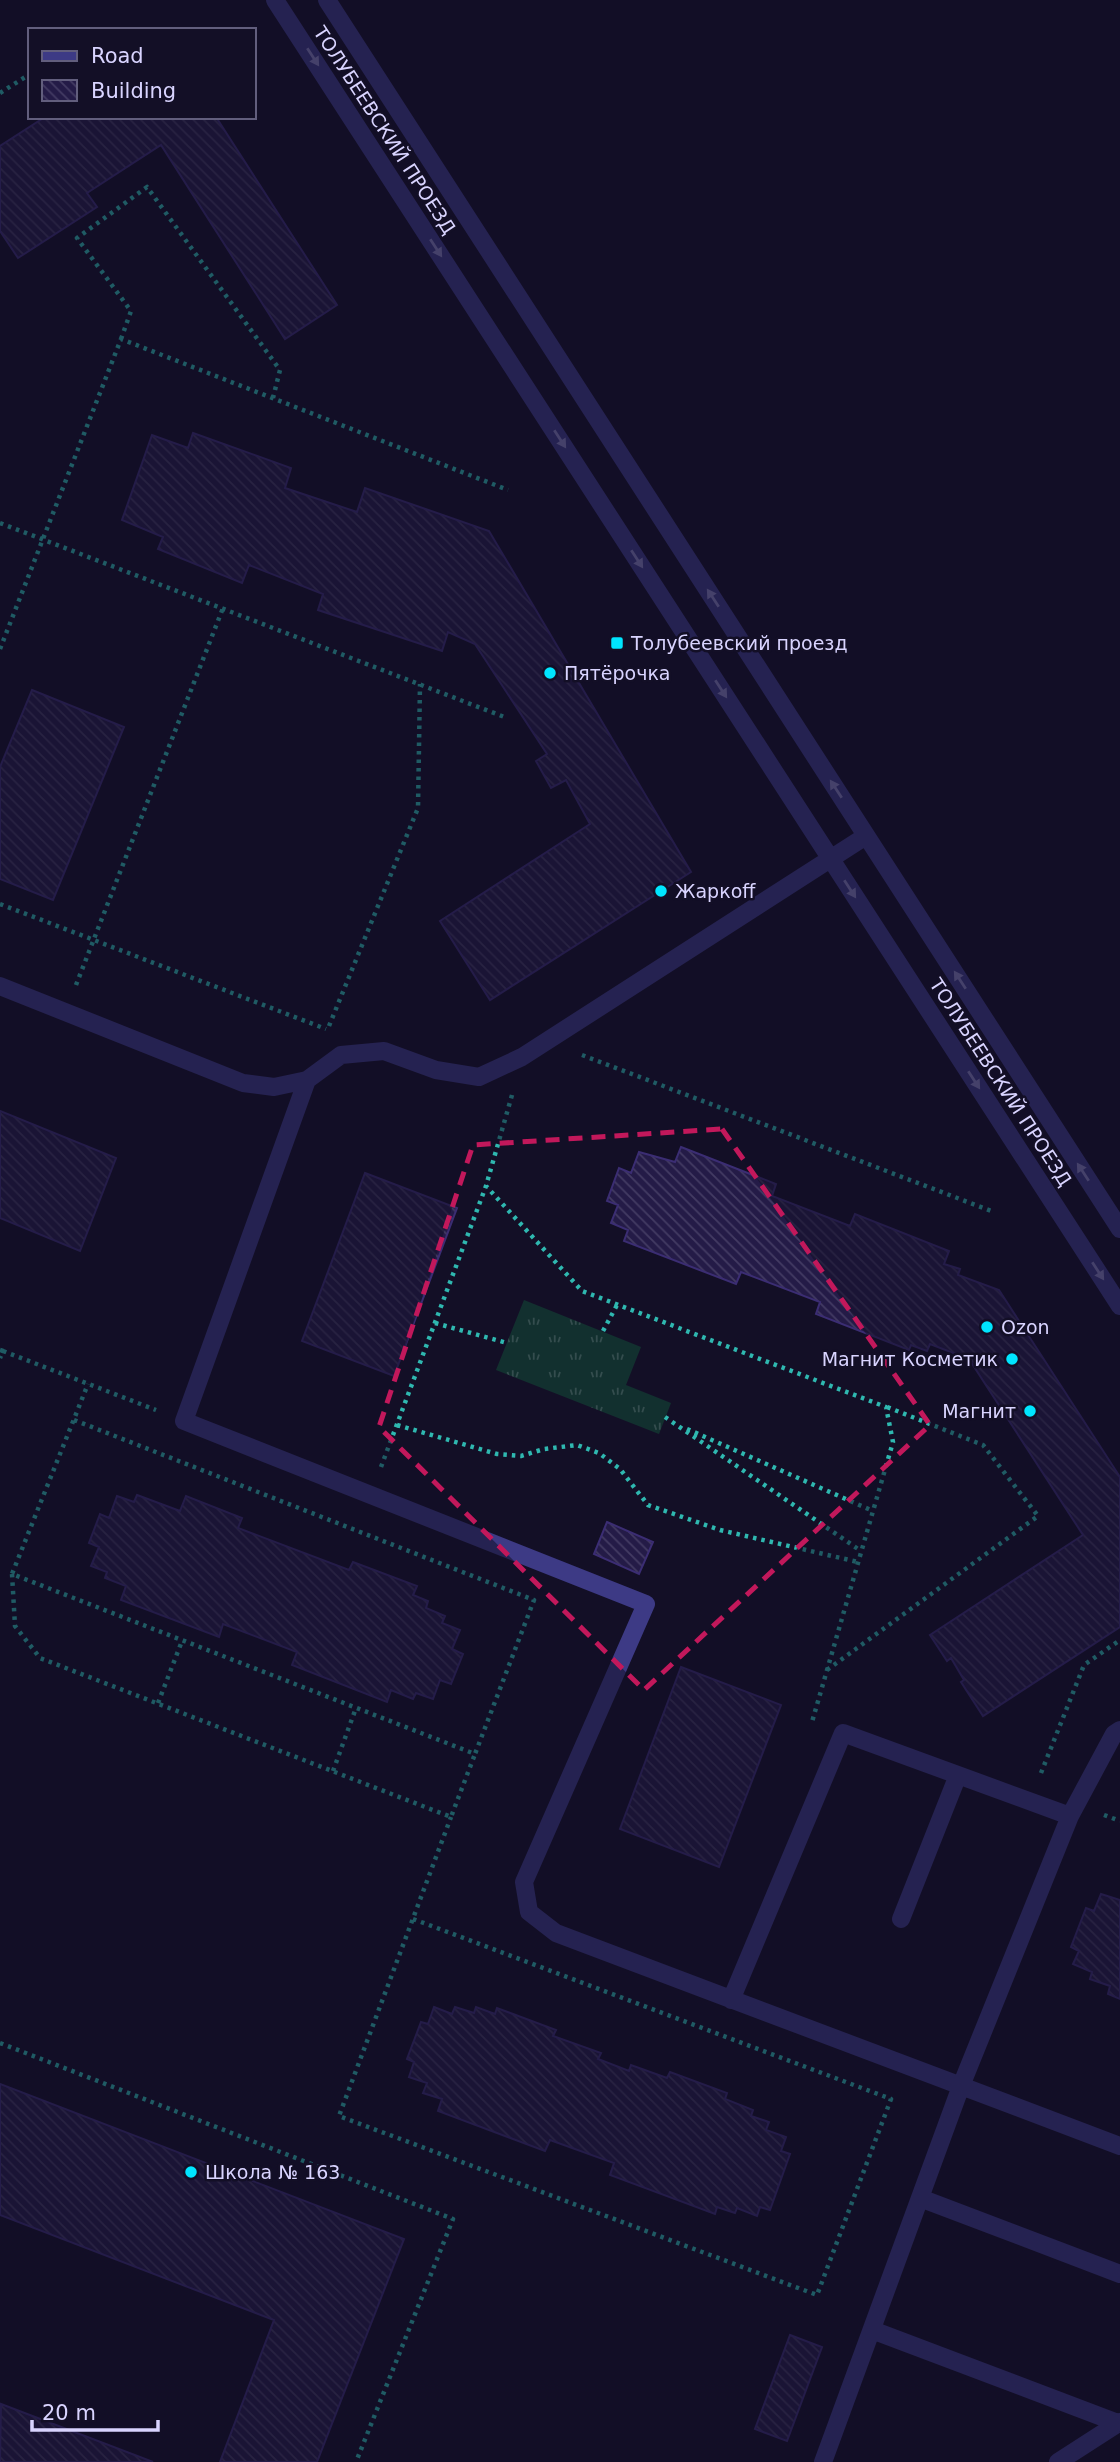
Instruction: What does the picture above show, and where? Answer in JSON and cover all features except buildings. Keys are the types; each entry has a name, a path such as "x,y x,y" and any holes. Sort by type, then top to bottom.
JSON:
{"street":[{"name":"ТОЛУБЕЕВСКИЙ ПРОЕЗД","path":"275,0 1120,1306"},
{"name":"ТОЛУБЕЕВСКИЙ ПРОЕЗД","path":"327,0 1120,1229"},
{"path":"0,986 243,1083 274,1087 307,1080 341,1055 384,1051 436,1070 479,1077 522,1058 866,836"},
{"path":"307,1080 184,1421 646,1604 524,1882 529,1912 556,1933 1120,2147"},
{"path":"823,2462 961,2086 1070,1816 1114,1734 1120,1730"},
{"path":"731,2000 843,1733 1070,1816"},
{"path":"901,1919 958,1775"},
{"path":"920,2198 1120,2274"},
{"path":"872,2330 1119,2423"},
{"path":"1058,2462 1119,2423"}],"path":[{"path":"0,93 28,75"},
{"path":"0,649 131,311 77,238 146,187 280,370 272,398"},
{"path":"121,339 508,490"},
{"path":"0,523 507,718"},
{"path":"65,1012 223,608"},
{"path":"307,1080 418,808 420,684"},
{"path":"0,904 328,1030"},
{"path":"576,1052 994,1212"},
{"path":"371,1495 486,1186 522,1058"},
{"path":"512,1097 522,1090"},
{"path":"486,1186 582,1291 983,1444 1038,1516 827,1670"},
{"path":"603,1331 617,1305"},
{"path":"435,1323 507,1343"},
{"path":"0,1358 1,1351 184,1421"},
{"path":"88,1384 12,1574 15,1626 40,1658 451,1816"},
{"path":"843,1733 811,1722 893,1442 886,1407"},
{"path":"665,1417 861,1551"},
{"path":"74,1420 534,1600 451,1816 339,2116 817,2295 891,2099 413,1919"},
{"path":"677,1424 873,1511"},
{"path":"397,1425 497,1454 521,1456 544,1449 577,1446 599,1453 620,1469 648,1505 720,1530 858,1562"},
{"path":"12,1574 475,1754"},
{"path":"1038,1779 1084,1665 1120,1640"},
{"path":"158,1703 182,1641"},
{"path":"333,1771 356,1708"},
{"path":"0,2043 453,2219 356,2462"}],"highlighted area":[{"path":"722,1129 930,1425 644,1690 379,1427 473,1145"}],"green space":[{"path":"524,1300 641,1347 626,1385 671,1403 659,1434 496,1370"}],"place":[{"name":"Толубеевский проезд","path":"617,643"},
{"name":"Пятёрочка","path":"550,673"},
{"name":"Жаркoff","path":"661,891"},
{"name":"Ozon","path":"987,1327"},
{"name":"Магнит Косметик","path":"1012,1359"},
{"name":"Магнит","path":"1030,1411"},
{"name":"Школа № 163","path":"191,2172"}]}
